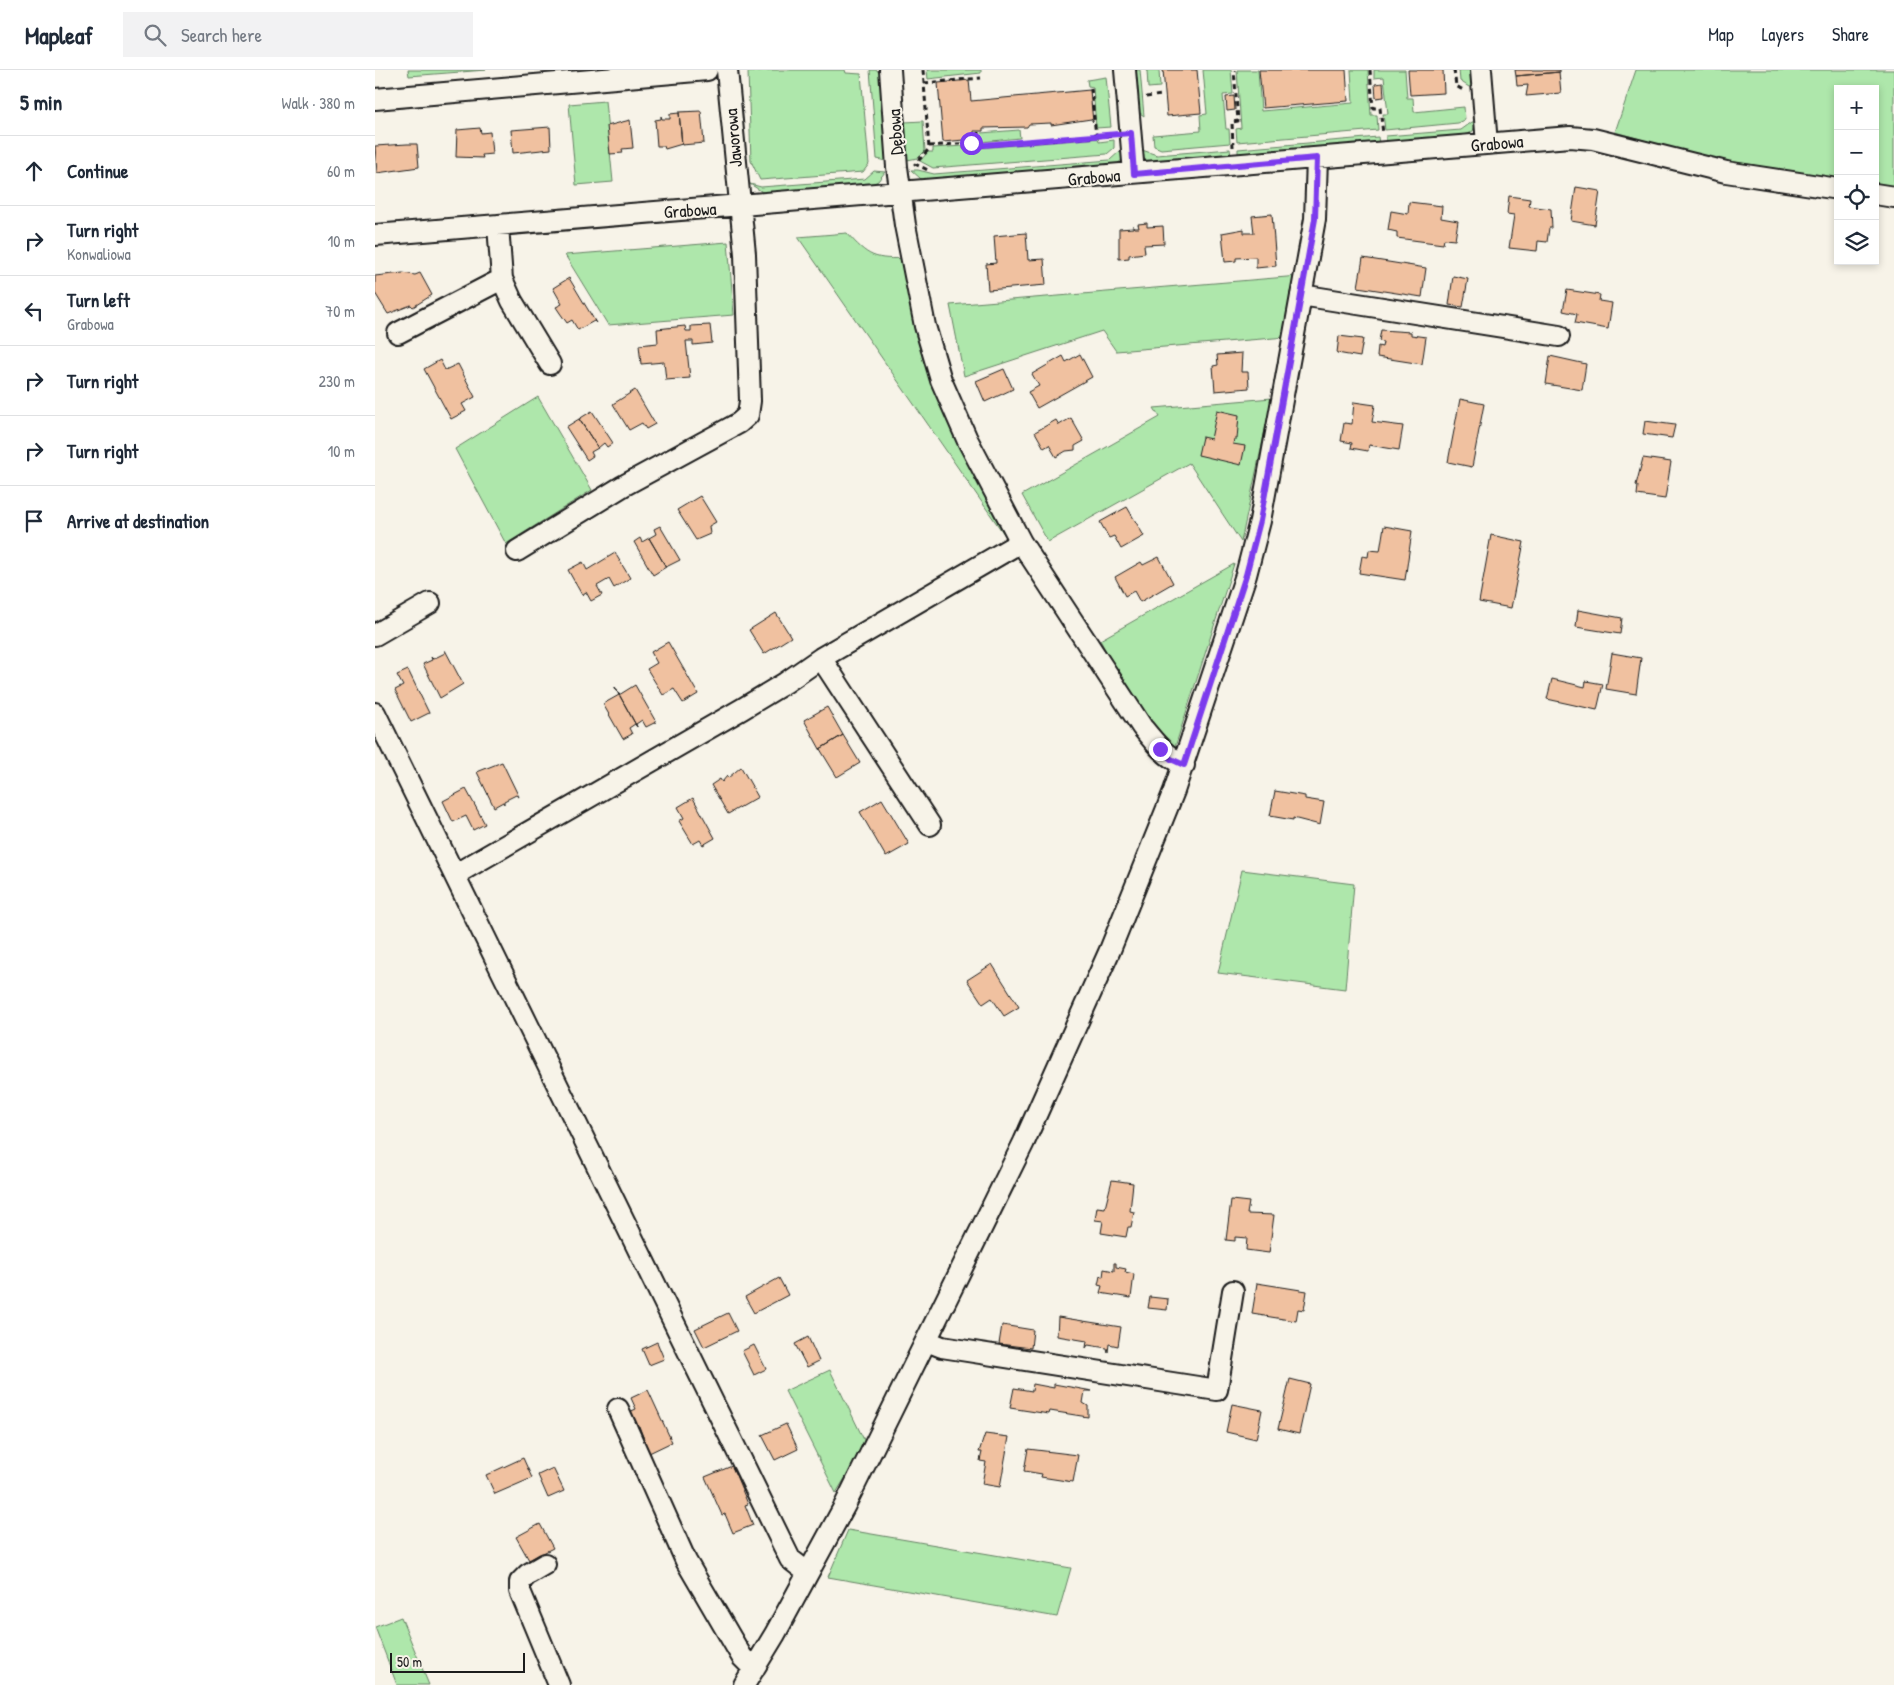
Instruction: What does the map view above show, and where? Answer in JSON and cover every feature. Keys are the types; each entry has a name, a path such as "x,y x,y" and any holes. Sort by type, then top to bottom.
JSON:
{"street":[{"path":"375,99 707,70"},
{"name":"Jaworowa","path":"517,551 623,486 739,423 747,415 750,402 745,254 727,70"},
{"name":"Dębowa","path":"890,70 900,193 925,326 941,380 967,439 1021,542 1142,727 1171,759 1184,765"},
{"path":"1125,70 1134,174"},
{"path":"1481,70 1487,144"},
{"name":"Grabowa","path":"375,236 1384,152 1585,138 1725,172 1834,188"},
{"path":"749,1677 808,1573 927,1341 1025,1142 1106,959 1184,765 1254,546 1271,468 1315,219 1317,158"},
{"path":"1879,195 1894,197"},
{"path":"498,225 502,279 512,301 550,364"},
{"path":"398,333 502,279"},
{"path":"1301,294 1559,336"},
{"path":"456,874 742,709 821,658 1021,542"},
{"path":"375,635 430,603"},
{"path":"821,658 930,825"},
{"path":"375,713 456,874 790,1559 808,1573"},
{"path":"927,1341 943,1347 1217,1390 1233,1291"},
{"path":"618,1408 686,1561 742,1657 749,1677"},
{"path":"545,1564 528,1574 520,1582 520,1591 559,1685"}],"path":[{"path":"923,70 929,149 915,164 934,171"},
{"path":"1234,70 1238,121 1232,122 1235,165"},
{"path":"1370,70 1373,108 1380,108 1384,152"},
{"path":"924,82 981,78"},
{"path":"1091,88 1096,136"},
{"path":"1146,97 1162,95"},
{"path":"978,132 978,145"},
{"path":"929,146 971,143 971,146 1115,135 1116,142"}],"green space":[{"path":"408,70 486,70 409,76"},
{"path":"768,70 845,70 846,73 861,74 869,164 863,172 760,180 751,161 748,72"},
{"path":"870,70 877,70 880,74 886,161 877,159"},
{"path":"927,70 981,70 981,73 928,79"},
{"path":"1132,70 1140,70 1144,116 1136,110"},
{"path":"1147,70 1159,70 1160,87 1148,88"},
{"path":"1203,70 1231,70 1233,94 1223,95 1226,129 1229,129 1230,143 1161,149 1154,146 1153,135 1201,131 1200,115 1207,114"},
{"path":"1237,70 1258,70 1261,111 1353,103 1351,70 1368,70 1371,115 1377,115 1378,130 1237,142 1236,129 1241,128"},
{"path":"1374,70 1405,70 1407,98 1413,98 1414,112 1464,107 1465,120 1458,123 1385,130 1383,114 1388,114 1384,77 1374,78"},
{"path":"1459,70 1472,70 1473,85 1469,87 1460,81"},
{"path":"1636,70 1894,70 1894,187 1879,185 1879,85 1834,85 1834,178 1704,157 1615,132"},
{"path":"1106,77 1111,127 1096,128 1093,87 1088,86 1087,80"},
{"path":"605,101 613,182 576,185 569,104"},
{"path":"923,121 925,151 918,158 907,160 905,122"},
{"path":"1472,122 1476,122 1473,131 1465,136 1386,143 1386,136 1461,130"},
{"path":"1019,130 1020,138 982,142 981,133"},
{"path":"1378,137 1379,144 1238,155 1238,149"},
{"path":"1098,138 1099,142 1114,140 1114,148 1107,154 933,168 920,161 928,152 933,152 933,148 963,146 963,149"},
{"path":"1139,149 1157,155 1230,149 1231,156 1151,163 1143,158"},
{"path":"1120,151 1125,151 1122,160 1114,166 933,181 921,179 911,170 934,174 1110,160"},
{"path":"874,171 885,172 878,181 868,186 764,193 750,184 761,187 865,179"},
{"path":"847,233 861,247 873,255 887,258 907,258 927,361 1009,528 1006,537 798,237"},
{"path":"728,242 734,315 608,325 565,255"},
{"path":"1299,276 1286,337 1116,351 1102,331 964,376 950,305"},
{"path":"538,397 592,490 506,544 455,449"},
{"path":"1272,398 1241,542 1189,463 1048,542 1022,495 1160,417 1154,408"},
{"path":"1234,564 1175,747 1167,750 1144,721 1100,640"},
{"path":"1242,870 1354,884 1345,989 1218,973"},
{"path":"830,1370 866,1444 836,1493 785,1391"},
{"path":"848,1530 1071,1568 1057,1617 828,1577"},
{"path":"401,1617 429,1685 397,1685 375,1627"}],"building":[{"path":"1163,70 1197,70 1201,113 1167,116"},
{"path":"1259,70 1346,70 1348,101 1263,108"},
{"path":"1408,70 1443,70 1444,93 1410,95"},
{"path":"1515,70 1560,70 1560,72 1516,76"},
{"path":"1559,72 1561,93 1526,96 1528,85 1517,86 1516,76"},
{"path":"969,80 971,101 1090,90 1093,122 1091,119 1051,125 1051,123 1029,124 1027,127 983,128 983,131 974,131 974,139 943,142 938,83"},
{"path":"1383,83 1384,97 1376,98 1375,84"},
{"path":"1234,96 1235,110 1227,111 1226,97"},
{"path":"701,111 704,143 682,145 679,112"},
{"path":"679,113 682,144 665,149 664,146 657,146 655,120 661,119 661,116 662,119 670,119 670,114"},
{"path":"630,120 633,148 622,149 623,153 610,154 607,126"},
{"path":"550,127 551,149 513,153 511,130"},
{"path":"480,128 481,133 490,132 492,154 482,155 483,158 456,157 457,130"},
{"path":"417,144 419,167 377,173 375,146"},
{"path":"1576,187 1600,191 1595,225 1571,221"},
{"path":"1509,196 1530,199 1529,206 1551,209 1552,228 1549,228 1547,242 1538,241 1537,251 1509,248 1514,215 1507,214"},
{"path":"1409,202 1442,206 1441,218 1458,221 1455,240 1444,239 1443,244 1397,238 1397,232 1388,230 1391,211 1408,214"},
{"path":"1272,214 1276,266 1256,268 1256,257 1236,258 1236,261 1225,262 1222,233 1244,229 1244,233 1254,233 1252,216"},
{"path":"1147,223 1147,227 1163,226 1164,244 1144,245 1145,253 1129,255 1129,258 1119,259 1119,229 1133,228 1133,225 1134,228 1139,228 1138,224"},
{"path":"1026,233 1028,260 1044,259 1046,285 988,290 986,264 996,263 994,236"},
{"path":"1363,258 1426,268 1422,297 1358,287"},
{"path":"403,273 415,275 420,273 432,295 413,307 411,305 388,314 375,293 375,276"},
{"path":"1453,276 1468,279 1463,307 1449,305"},
{"path":"569,278 596,323 594,321 578,330 572,320 567,323 556,307 562,304 553,288"},
{"path":"1567,290 1600,295 1599,301 1612,303 1608,329 1575,323 1577,314 1563,311"},
{"path":"710,325 712,343 693,345 693,341 686,341 690,378 666,380 664,362 641,364 639,345 658,343 657,329 685,326 686,331 691,331 691,326"},
{"path":"1381,330 1411,332 1411,335 1426,337 1422,364 1377,357 1378,346 1382,347 1383,342 1379,341"},
{"path":"1339,336 1363,339 1360,357 1337,353"},
{"path":"1242,353 1241,372 1248,372 1249,388 1215,391 1213,366 1218,365 1217,355"},
{"path":"1080,354 1092,377 1037,408 1028,392 1039,386 1032,374 1063,356 1066,362"},
{"path":"1550,356 1586,364 1582,390 1546,384"},
{"path":"440,360 445,370 458,364 475,397 462,404 466,411 451,419 424,369"},
{"path":"1004,369 1013,389 985,402 976,381"},
{"path":"635,390 655,424 646,429 642,423 629,430 613,404"},
{"path":"1460,399 1484,404 1472,467 1448,462"},
{"path":"1354,402 1375,405 1372,422 1403,426 1399,450 1369,445 1368,451 1351,448 1352,443 1341,441 1344,423 1352,424"},
{"path":"1217,410 1239,415 1237,439 1234,439 1233,444 1245,446 1241,465 1198,455 1202,437 1211,439"},
{"path":"592,411 613,443 607,447 604,443 598,448 579,419"},
{"path":"1071,418 1084,441 1075,446 1075,450 1066,451 1056,457 1049,445 1044,448 1035,432 1056,420 1059,425"},
{"path":"579,419 598,448 591,452 593,456 587,460 566,427"},
{"path":"1645,421 1675,425 1672,438 1643,434"},
{"path":"1643,458 1671,462 1665,499 1637,495 1638,486 1636,485"},
{"path":"700,496 716,522 709,526 710,534 696,540 677,510"},
{"path":"1127,507 1144,536 1121,549 1114,536 1109,538 1100,522"},
{"path":"660,526 680,560 666,567 649,538 656,534 654,529"},
{"path":"1384,526 1412,531 1405,580 1359,573 1362,556 1368,557 1369,550 1380,551"},
{"path":"1491,535 1524,542 1511,608 1479,602"},
{"path":"640,538 642,542 649,538 666,567 653,575 634,542"},
{"path":"615,553 630,578 614,588 609,579 597,586 602,595 591,601 586,592 582,595 568,570 583,562 587,570"},
{"path":"1159,557 1173,583 1140,602 1134,591 1125,596 1115,577 1141,562 1143,565"},
{"path":"1578,610 1622,618 1620,634 1576,627"},
{"path":"776,613 791,637 764,654 749,630"},
{"path":"668,642 698,694 683,703 674,689 663,695 647,669 657,663 651,652"},
{"path":"445,650 463,684 440,698 423,664 432,660 431,657 433,659 445,653"},
{"path":"1612,653 1641,658 1636,694 1606,689"},
{"path":"408,670 429,713 411,722 395,690 403,686 397,675"},
{"path":"1552,679 1585,687 1586,681 1603,684 1597,710 1547,699"},
{"path":"635,685 656,722 646,727 642,720 636,724 637,727 619,695"},
{"path":"615,687 637,727 635,724 629,728 632,734 623,739 603,704 619,695"},
{"path":"827,707 843,735 820,749 804,720"},
{"path":"843,735 860,763 837,777 820,749"},
{"path":"502,762 519,797 516,795 504,801 504,804 503,802 494,807 477,772"},
{"path":"741,767 758,797 728,814 711,785 720,779 722,782 727,776 728,778"},
{"path":"466,789 485,824 473,830 466,816 453,822 443,801"},
{"path":"1275,791 1305,796 1305,799 1324,802 1320,825 1293,818 1293,820 1270,816"},
{"path":"693,798 715,838 703,845 700,840 693,844 679,821 684,818 678,807"},
{"path":"882,799 909,844 886,857 860,812"},
{"path":"992,964 1019,1007 1004,1016 992,998 983,1004 967,980"},
{"path":"1112,1180 1133,1183 1130,1211 1134,1212 1131,1227 1128,1227 1126,1237 1101,1233 1103,1221 1095,1220 1097,1207 1105,1208"},
{"path":"1231,1200 1249,1202 1247,1214 1274,1215 1269,1253 1246,1250 1247,1238 1235,1237 1235,1241 1226,1240"},
{"path":"1114,1263 1116,1263 1116,1267 1126,1269 1125,1272 1134,1274 1131,1298 1100,1293 1102,1286 1098,1285 1100,1276 1103,1277 1104,1269 1114,1271"},
{"path":"779,1278 788,1295 754,1313 745,1297"},
{"path":"1257,1283 1307,1291 1304,1310 1298,1309 1296,1321 1252,1314"},
{"path":"1150,1297 1168,1299 1167,1310 1148,1308"},
{"path":"728,1313 737,1331 704,1347 695,1329"},
{"path":"1058,1317 1121,1327 1118,1346 1109,1344 1108,1352 1107,1348 1088,1345 1086,1348 1087,1341 1057,1336"},
{"path":"1002,1325 1033,1330 1031,1348 999,1344"},
{"path":"808,1337 819,1361 807,1367 795,1344"},
{"path":"657,1342 664,1359 649,1365 642,1349"},
{"path":"754,1345 766,1369 754,1375 742,1351"},
{"path":"1290,1379 1310,1384 1299,1434 1278,1429"},
{"path":"1033,1384 1054,1388 1054,1384 1092,1391 1085,1391 1083,1403 1088,1406 1088,1417 1050,1411 1049,1414 1010,1408 1014,1388 1032,1391"},
{"path":"648,1390 672,1442 647,1454 639,1438 643,1437 639,1426 634,1429 627,1413 636,1409 631,1398"},
{"path":"1232,1404 1262,1410 1256,1439 1226,1432"},
{"path":"786,1424 798,1449 775,1460 762,1435"},
{"path":"985,1434 1009,1437 1000,1487 982,1484 986,1462 980,1461 982,1452 979,1452"},
{"path":"1028,1449 1078,1455 1073,1482 1041,1477 1042,1474 1024,1471"},
{"path":"523,1458 532,1478 495,1494 486,1475"},
{"path":"732,1466 748,1504 745,1505 753,1525 733,1533 725,1514 722,1515 705,1477"},
{"path":"553,1468 564,1491 548,1498 538,1475"},
{"path":"540,1524 553,1548 529,1560 516,1537"}],"route":[{"path":"971,143 971,146 1131,133 1134,174 1317,158 1315,219 1271,468 1254,546 1184,765 1171,759 1160,749"}]}
